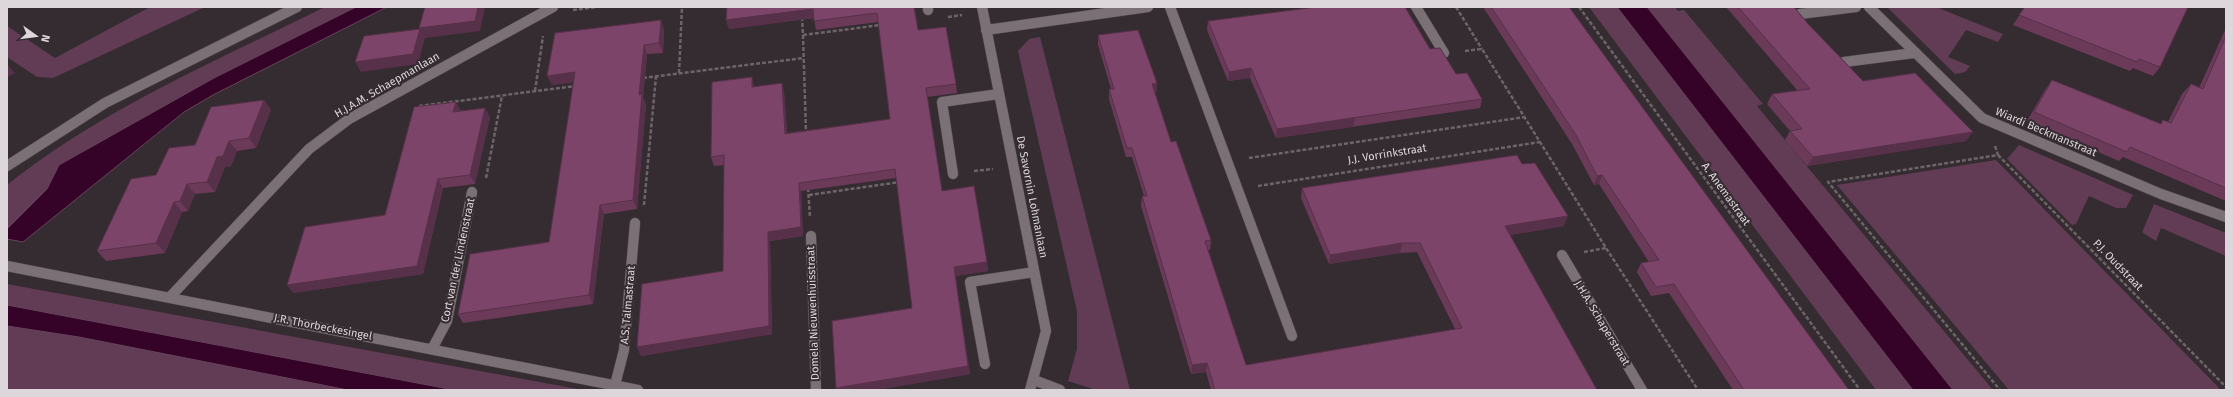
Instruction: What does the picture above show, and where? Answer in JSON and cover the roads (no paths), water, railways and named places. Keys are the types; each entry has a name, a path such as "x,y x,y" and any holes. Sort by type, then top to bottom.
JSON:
{"street":[{"path":"7,166 105,103 297,7"},
{"path":"986,30 1148,7"},
{"path":"1170,7 1292,336"},
{"path":"1416,7 1444,53"},
{"path":"1800,14 1856,7"},
{"name":"Wiardi Beckmanstraat","path":"1870,7 1914,53 1982,118 2161,194 2226,217"},
{"name":"H.J.A.M. Schaepmanlaan","path":"170,298 309,149 330,132 364,110 550,9"},
{"name":"De Savornin Lohmanlaan","path":"982,10 1046,331 1032,385"},
{"path":"1844,62 1914,53"},
{"path":"953,174 942,102 999,94"},
{"name":"Cort van der Lindenstraat","path":"432,349 447,321 472,192"},
{"name":"A.S. Talmastraat","path":"615,385 624,350 635,223"},
{"name":"Domela Nieuwenhuisstraat","path":"811,236 816,390"},
{"name":"J.H.A. Schaperstraat","path":"1562,255 1642,390"},
{"name":"J.R. Thorbeckesingel","path":"7,266 638,390"},
{"path":"985,364 970,282 1034,272"},
{"path":"1032,385 1060,390"}]}
